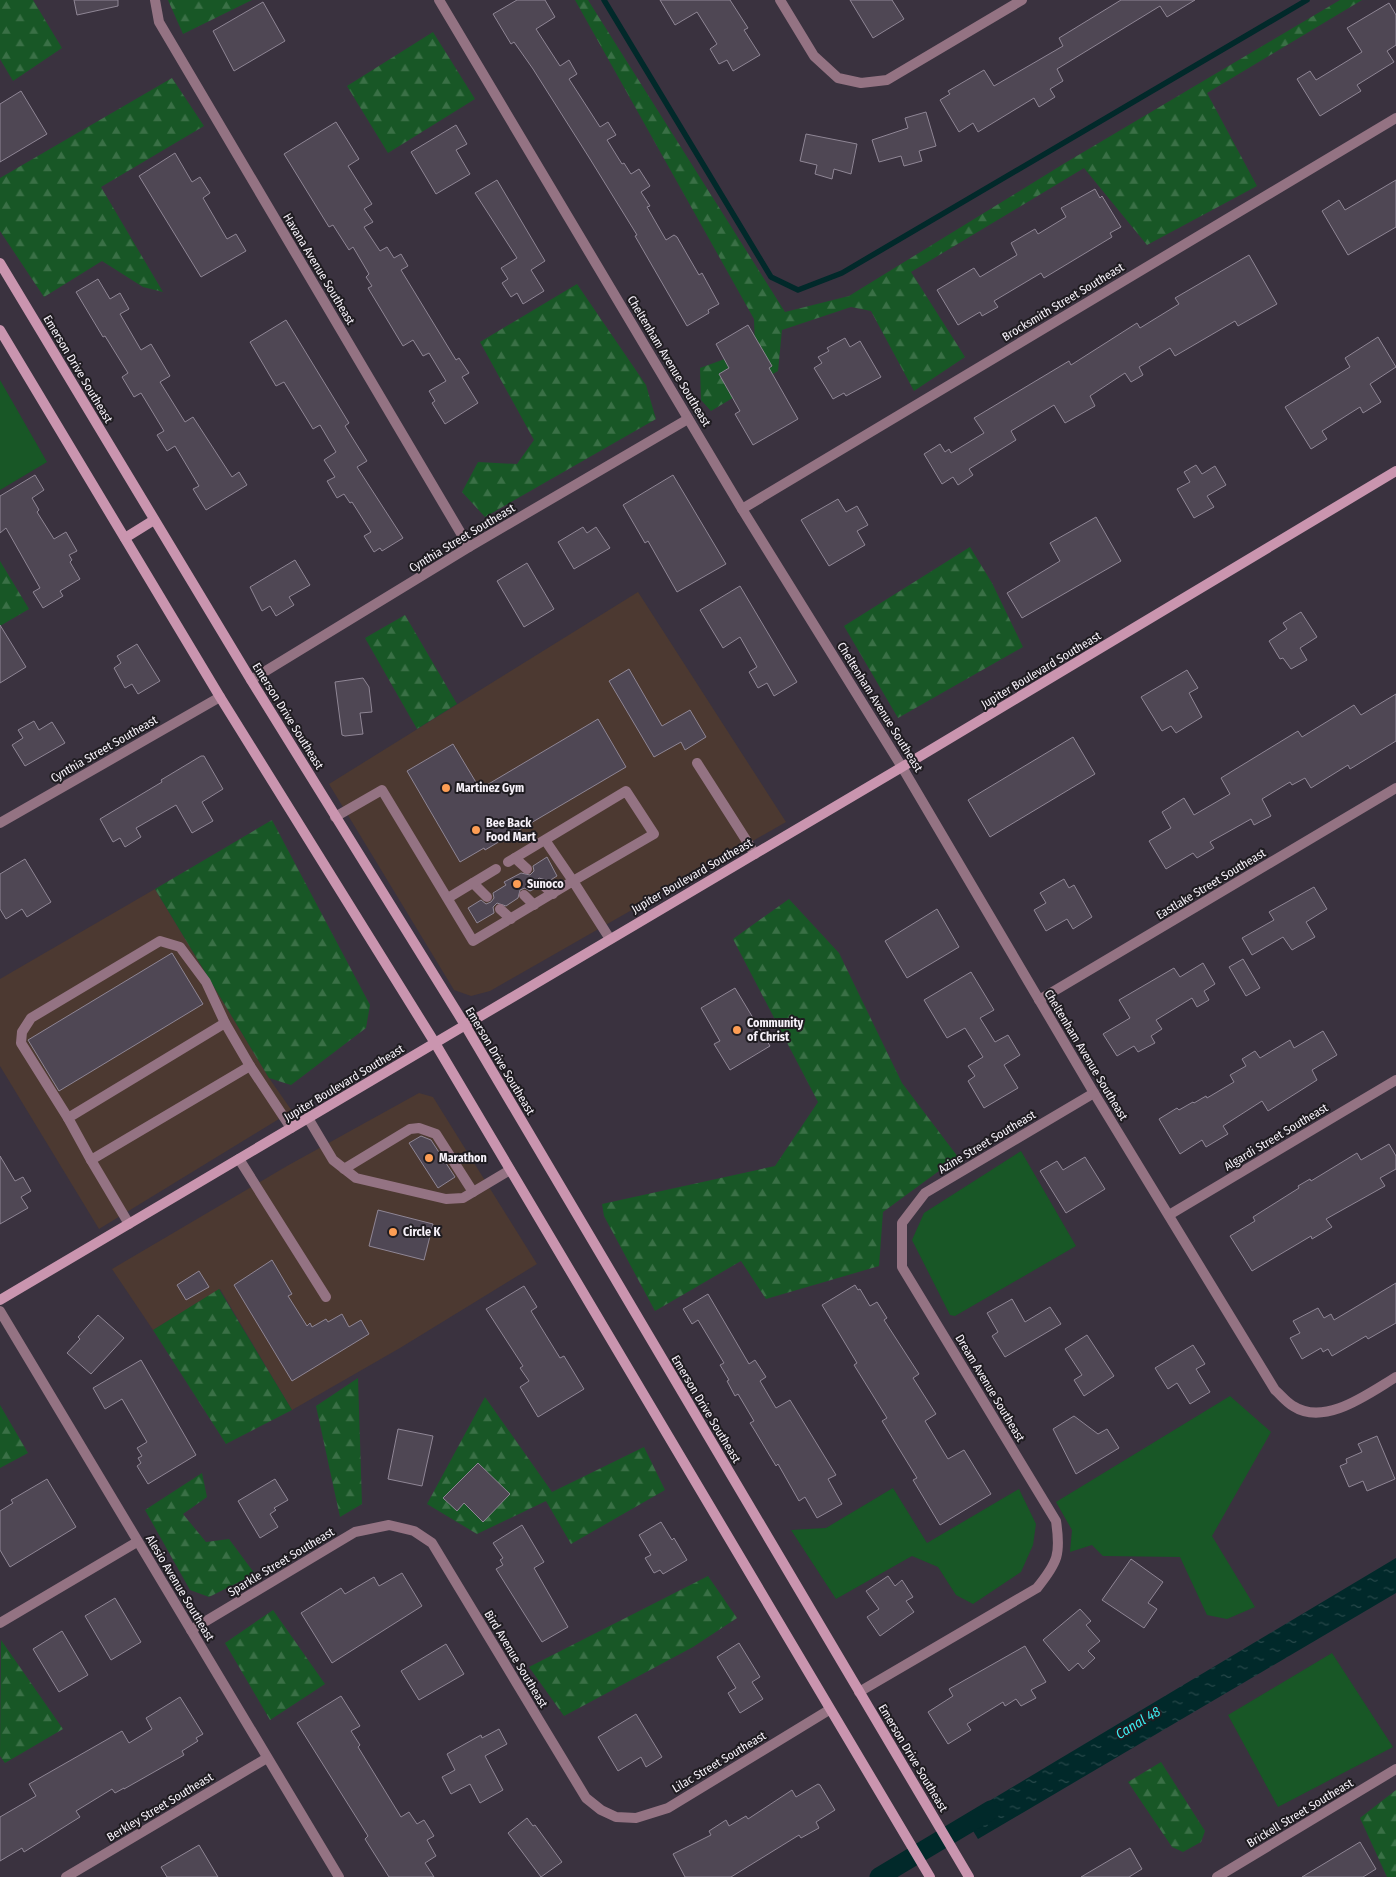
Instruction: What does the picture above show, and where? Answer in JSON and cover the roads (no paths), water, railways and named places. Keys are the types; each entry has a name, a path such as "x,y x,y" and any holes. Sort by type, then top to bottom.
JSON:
{"street":[{"name":"Havana Avenue Southeast","path":"155,0 159,22 469,547"},
{"name":"Cheltenham Avenue Southeast","path":"439,0 742,509 902,767 1094,1093 1275,1390 1294,1407 1311,1411 1342,1409 1396,1377"},
{"path":"780,0 814,56 838,78 861,83 887,80 1022,0"},
{"name":"Brocksmith Street Southeast","path":"742,509 1396,118"},
{"name":"Emerson Drive Southeast","path":"0,263 251,680 465,1026 969,1877"},
{"path":"0,330 220,697 435,1043 829,1710 930,1877"},
{"name":"Cynthia Street Southeast","path":"251,680 469,547 688,419"},
{"name":"Jupiter Boulevard Southeast","path":"0,1300 902,767 1396,472"},
{"path":"125,538 154,520"},
{"name":"Cynthia Street Southeast","path":"0,822 220,697"},
{"path":"697,763 755,854"},
{"name":"Eastlake Street Southeast","path":"1039,1000 1396,788"},
{"path":"335,817 382,790 473,941 654,834 626,791 511,860 527,869"},
{"path":"545,840 610,939"},
{"path":"448,898 496,869"},
{"path":"473,883 487,897"},
{"path":"542,884 553,894"},
{"path":"524,895 534,905"},
{"path":"500,909 511,919"},
{"path":"129,1224 68,1118 21,1043 22,1032 31,1018 160,942 180,947 206,982 225,1023 250,1066 291,1128"},
{"path":"68,1118 225,1023"},
{"path":"91,1160 250,1066"},
{"name":"Algardi Street Southeast","path":"1169,1215 1396,1080"},
{"name":"Azine Street Southeast","path":"902,1223 925,1193 1094,1093"},
{"path":"308,1118 333,1160 356,1178 446,1199 463,1198 510,1170"},
{"path":"344,1168 410,1129 418,1128 436,1134 473,1192"},
{"path":"239,1159 326,1297"},
{"name":"Dream Avenue Southeast","path":"859,1692 1037,1588 1054,1566 1059,1542 1056,1521 902,1267 902,1223"},
{"name":"Alesio Avenue Southeast","path":"0,1311 339,1877"},
{"name":"Sparkle Street Southeast","path":"191,1630 355,1532 389,1526"},
{"name":"Bird Avenue Southeast","path":"389,1526 414,1530 432,1543 586,1797 601,1810 616,1817"},
{"path":"0,1623 137,1542"},
{"name":"Lilac Street Southeast","path":"616,1817 636,1818 668,1808 829,1710"},
{"name":"Berkley Street Southeast","path":"66,1877 267,1758"},
{"name":"Brickell Street Southeast","path":"1217,1877 1396,1770"}],"water":[{"path":"1396,1558 1396,1593 978,1839 964,1816"}],"waterway":[{"path":"604,0 771,277 798,290 842,273 1307,0"},
{"name":"Canal 48","path":"879,1877 991,1810"}],"place":[{"name":"Martinez Gym","path":"446,788"},
{"name":"Bee Back Food Mart","path":"476,830"},
{"name":"Sunoco","path":"517,884"},
{"name":"Community of Christ","path":"737,1030"},
{"name":"Marathon","path":"429,1158"},
{"name":"Circle K","path":"393,1232"}]}
